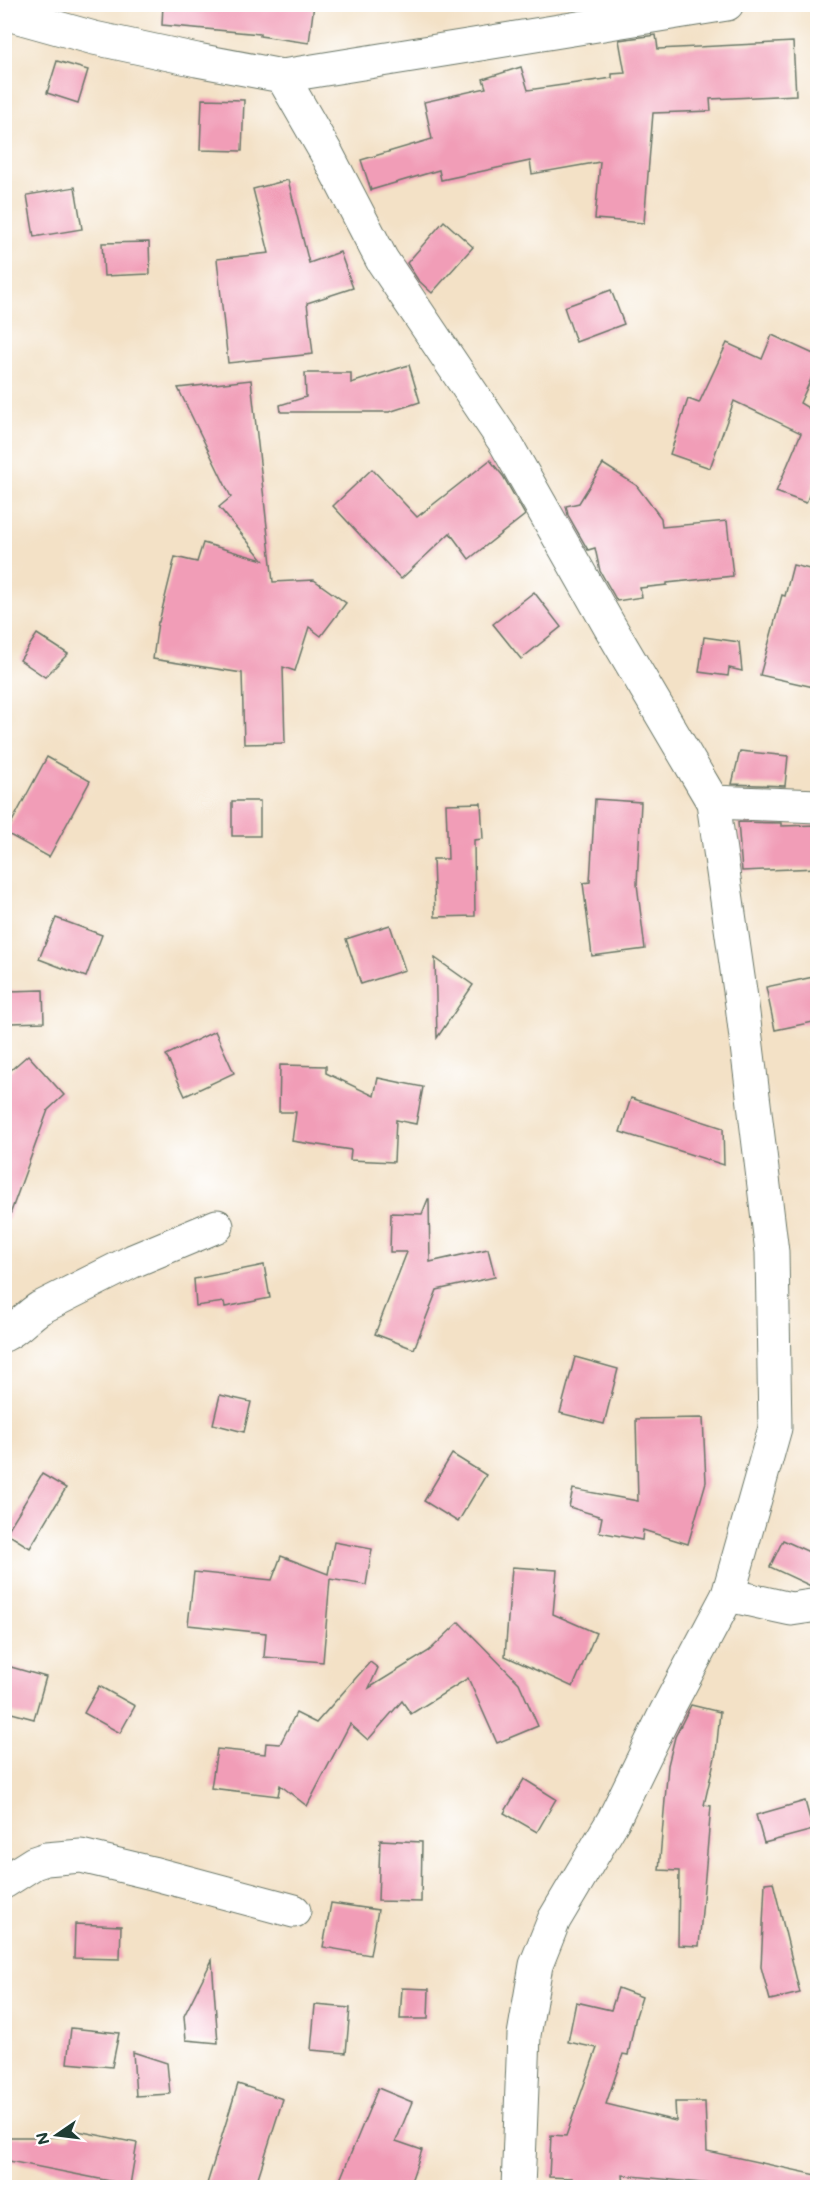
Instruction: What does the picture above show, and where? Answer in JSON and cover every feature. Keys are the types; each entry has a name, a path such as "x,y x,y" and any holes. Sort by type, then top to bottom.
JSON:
{"street":[{"path":"4,13 94,38 282,76 727,4"},
{"path":"282,76 328,156 382,260 506,444 713,802 743,1017 772,1264 775,1428 728,1595 666,1712 614,1819 555,1920 536,1965 524,2035 518,2187"},
{"path":"713,802 818,806"},
{"path":"4,1335 40,1308 133,1261 217,1226"},
{"path":"728,1595 791,1609 800,1610 818,1605"},
{"path":"4,1882 46,1858 81,1856 294,1911"}],"building":[{"path":"163,4 314,4 309,43 260,36 260,34 162,25"},
{"path":"656,35 658,49 793,42 796,95 710,99 711,111 653,113 644,223 595,219 600,162 532,174 530,161 441,180 439,170 371,190 361,160 432,139 424,102 486,88 483,79 521,67 528,90 612,78 612,74 625,73 619,40"},
{"path":"57,61 88,70 78,103 47,93"},
{"path":"202,99 244,100 242,151 200,150"},
{"path":"288,180 309,263 340,252 353,288 307,303 313,354 228,363 217,259 269,253 253,189"},
{"path":"75,187 82,229 34,237 27,195"},
{"path":"444,221 473,247 432,293 418,280 407,263"},
{"path":"149,242 150,274 104,276 102,243"},
{"path":"611,290 624,324 576,342 564,307"},
{"path":"772,335 818,356 818,364 800,403 810,409 818,394 818,473 806,503 776,492 801,433 734,401 710,468 670,454 688,399 699,403 727,343 762,359"},
{"path":"409,365 420,402 389,412 281,412 280,405 306,397 305,373 351,373 351,383"},
{"path":"251,380 273,582 314,580 346,603 321,636 309,627 295,671 283,667 285,743 244,744 242,673 153,659 158,622 175,557 197,562 203,543 263,560 219,507 231,497 178,388"},
{"path":"490,460 503,476 525,515 469,559 450,533 401,579 333,506 372,469 417,517"},
{"path":"603,464 636,485 661,518 662,527 727,521 733,576 640,588 642,597 617,601 600,571 595,548 588,550 568,515 566,506 579,503"},
{"path":"793,565 818,571 818,688 760,675 782,595 785,596"},
{"path":"534,592 561,627 521,659 493,624"},
{"path":"37,634 68,654 45,677 20,660"},
{"path":"704,637 739,642 742,671 729,668 728,676 699,672"},
{"path":"740,751 788,756 785,786 732,784"},
{"path":"47,757 90,781 49,857 6,833"},
{"path":"595,799 641,802 637,884 645,949 592,956 583,883 590,882"},
{"path":"232,801 260,801 260,836 232,836"},
{"path":"481,803 483,839 474,840 475,916 435,917 433,859 448,859 446,804"},
{"path":"738,822 781,823 781,826 818,825 818,868 742,871"},
{"path":"56,918 102,935 86,977 39,959"},
{"path":"390,925 405,970 361,984 346,939"},
{"path":"435,958 473,985 437,1038"},
{"path":"818,976 818,1021 775,1030 766,987"},
{"path":"43,990 44,1022 11,1023 9,991"},
{"path":"215,1031 234,1073 185,1096 166,1055"},
{"path":"28,1055 64,1095 48,1110 8,1220 4,1219 4,1076"},
{"path":"280,1065 326,1066 326,1073 374,1096 378,1078 423,1087 416,1124 396,1120 394,1162 350,1160 351,1150 292,1141 296,1112 279,1112"},
{"path":"631,1098 723,1128 724,1165 620,1132"},
{"path":"428,1199 430,1262 488,1249 495,1277 437,1290 414,1349 375,1334 407,1252 390,1252 391,1213 422,1214"},
{"path":"264,1265 270,1298 225,1307 224,1302 196,1306 194,1279"},
{"path":"575,1357 618,1369 604,1424 560,1413"},
{"path":"220,1395 251,1402 244,1432 213,1424"},
{"path":"703,1418 706,1482 688,1544 643,1530 642,1540 599,1532 602,1517 569,1507 573,1489 638,1501 636,1419"},
{"path":"452,1454 486,1475 458,1522 424,1501"},
{"path":"42,1474 66,1488 30,1548 6,1533"},
{"path":"783,1540 818,1556 818,1587 813,1587 770,1567"},
{"path":"334,1542 372,1549 366,1585 330,1579 323,1662 264,1657 266,1633 188,1625 194,1572 272,1580 281,1556 328,1574"},
{"path":"512,1567 557,1570 553,1614 596,1633 573,1687 505,1656"},
{"path":"459,1622 519,1683 538,1726 497,1743 468,1678 411,1714 402,1701 368,1740 350,1724 307,1806 280,1785 278,1796 211,1788 217,1749 265,1754 266,1743 280,1744 296,1713 316,1723 370,1662 378,1668 369,1688 429,1651"},
{"path":"4,1665 46,1677 34,1719 4,1711"},
{"path":"99,1686 135,1706 120,1733 84,1713"},
{"path":"691,1705 720,1712 716,1753 704,1805 711,1806 699,1946 678,1945 679,1871 659,1870 668,1765 675,1737"},
{"path":"524,1779 556,1799 537,1832 504,1813"},
{"path":"805,1801 813,1830 764,1843 756,1815"},
{"path":"380,1840 422,1842 421,1902 378,1901"},
{"path":"773,1882 800,1993 770,2000 761,1967 765,1883"},
{"path":"331,1903 378,1910 370,1955 323,1947"},
{"path":"75,1924 121,1926 120,1959 74,1958"},
{"path":"212,1960 218,2043 186,2040 184,2016"},
{"path":"402,1988 429,1989 428,2019 400,2019"},
{"path":"618,1988 642,1997 628,2055 623,2054 606,2104 676,2121 675,2102 705,2102 707,2151 817,2175 816,2187 741,2187 623,2175 624,2187 572,2187 572,2178 549,2177 551,2135 566,2136 597,2048 568,2042 576,2002 611,2010"},
{"path":"315,2005 350,2008 346,2053 311,2050"},
{"path":"71,2028 119,2033 112,2067 67,2063"},
{"path":"133,2052 167,2063 170,2094 136,2096"},
{"path":"238,2084 283,2099 255,2187 206,2187"},
{"path":"378,2088 412,2102 396,2141 422,2150 409,2187 337,2187"},
{"path":"73,2130 137,2143 130,2185 4,2160 4,2137 71,2137"}]}
